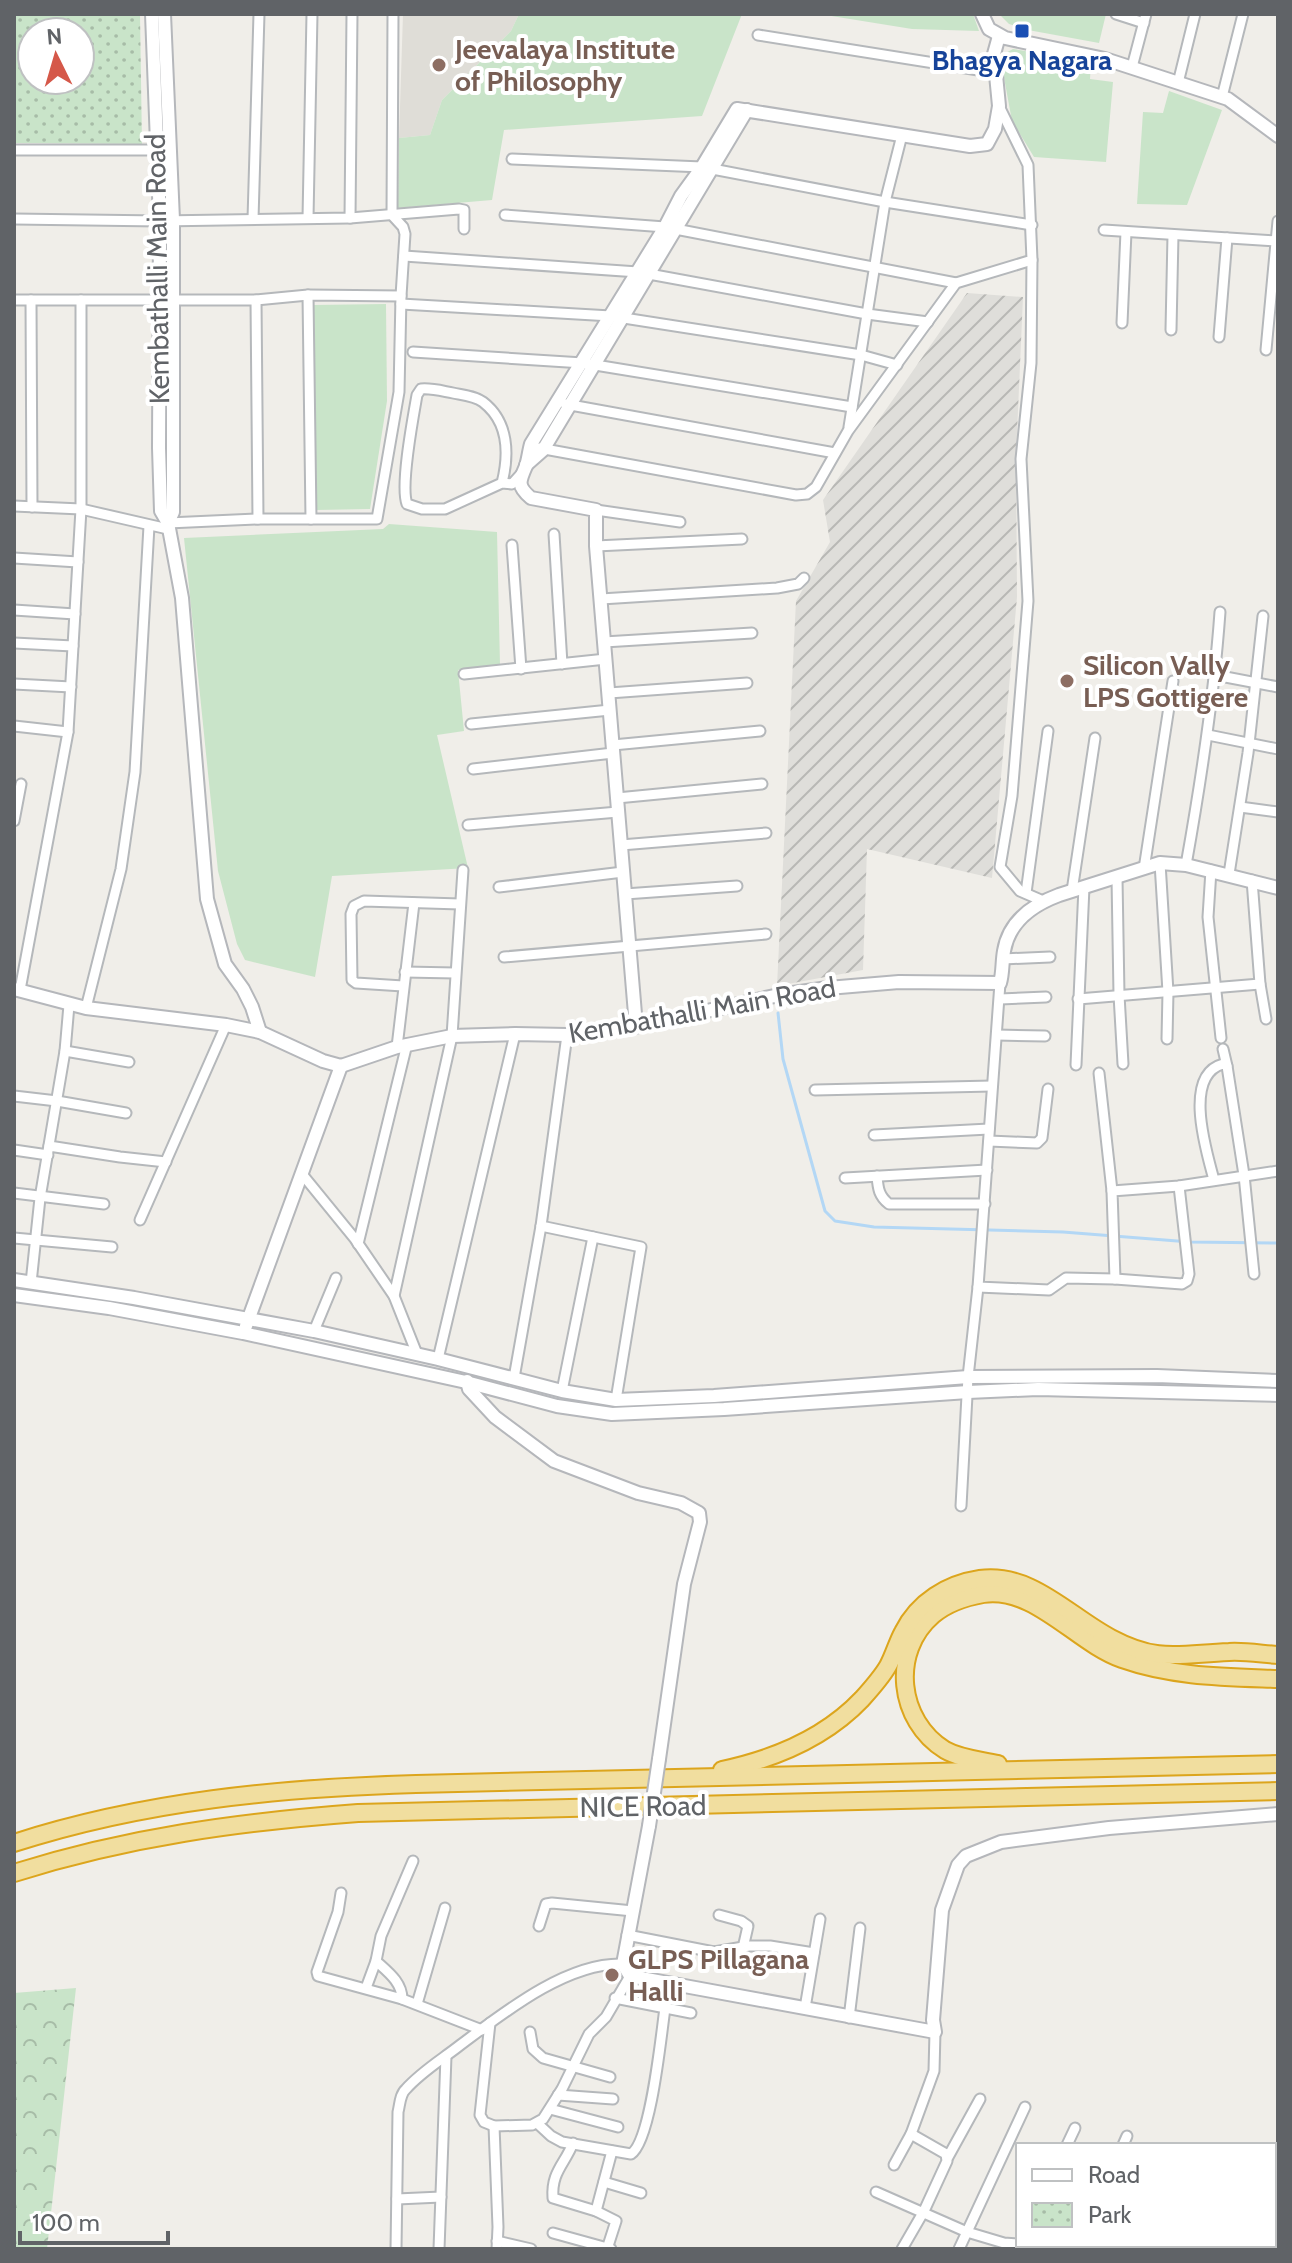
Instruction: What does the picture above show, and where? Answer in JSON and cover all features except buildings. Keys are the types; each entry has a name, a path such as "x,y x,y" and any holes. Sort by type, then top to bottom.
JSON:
{"highway":[{"path":"685,1778 768,1758 823,1731 860,1701 888,1667 902,1633 917,1610 939,1593 967,1582 998,1578 1027,1586 1112,1638 1157,1655 1175,1657 1232,1652 1278,1655"},
{"path":"1023,1770 947,1751 922,1730 909,1706 905,1694 905,1667 913,1641 935,1613 961,1600 987,1594 1014,1596 1106,1653 1153,1669 1193,1676 1278,1679"},
{"name":"NICE Road","path":"14,1843 97,1820 157,1808 279,1792 393,1785 1278,1764"},
{"name":"NICE Road","path":"14,1873 87,1851 176,1833 245,1822 358,1813 1278,1791"}],"street":[{"name":"Kembathalli Main Road","path":"152,14 156,150 167,220 174,300 173,512 168,526"},
{"name":"Kembathalli Main Road","path":"164,14 167,220 159,301 161,511 168,526 182,598 207,899 225,964 243,989 260,1032"},
{"path":"253,219 259,14"},
{"path":"308,218 312,14"},
{"path":"350,218 352,14"},
{"path":"14,506 81,509 149,526 258,519 377,519 399,392 404,256 403,227 392,215 393,14"},
{"path":"982,14 989,29 999,36 1105,59 1228,99 1278,136"},
{"path":"1116,14 1145,18 1132,67"},
{"path":"1178,83 1195,14"},
{"path":"1222,97 1243,14"},
{"path":"758,35 997,73"},
{"path":"502,483 507,462 506,442 498,421 484,403 474,397 421,389 417,395 406,471 404,497 407,504 422,509 445,509 502,483 512,484 524,470 670,228 681,196 707,168 735,112 741,109 970,146 987,144 995,129 999,106 994,54 999,36"},
{"path":"999,106 1028,165 1032,225 1031,363 1021,459 1028,601 1012,796 1000,867 1020,891 1043,901"},
{"path":"848,431 885,202 902,135"},
{"path":"14,150 156,150"},
{"path":"512,159 707,168 885,202 1032,225"},
{"path":"14,219 350,218 464,210 464,229"},
{"path":"505,215 670,228 956,283 1032,260"},
{"path":"1266,350 1278,221"},
{"path":"1104,230 1277,241"},
{"path":"1122,323 1126,232"},
{"path":"1171,330 1173,235"},
{"path":"1219,337 1227,238"},
{"path":"404,256 643,273 867,314 928,322"},
{"path":"537,447 796,495 807,494 816,487 848,431 956,283"},
{"path":"308,295 311,519"},
{"path":"14,300 256,300 308,295 401,300 617,317 861,355 897,365"},
{"path":"31,300 32,507"},
{"path":"81,300 81,509 68,732 17,989 69,1005 260,1032 341,1066 243,1333"},
{"path":"256,300 258,519"},
{"path":"413,352 588,364 852,407"},
{"path":"399,392 417,395"},
{"path":"564,404 835,453"},
{"path":"524,470 521,487 531,498 680,522"},
{"path":"596,510 596,546 636,1026"},
{"path":"86,1008 121,869 135,772 149,526"},
{"path":"554,534 562,664"},
{"path":"596,546 742,539"},
{"path":"512,545 521,669"},
{"path":"14,558 78,562"},
{"path":"601,599 777,588 798,584 804,578"},
{"path":"14,610 75,614"},
{"path":"1186,865 1208,735 1220,612"},
{"path":"1229,874 1249,744 1263,616"},
{"path":"604,642 752,633"},
{"path":"14,643 73,646"},
{"path":"464,674 606,659"},
{"path":"1215,675 1278,687"},
{"path":"1144,869 1173,681"},
{"path":"609,693 747,683"},
{"path":"14,684 71,687"},
{"path":"471,724 610,710"},
{"path":"14,726 68,732"},
{"path":"473,769 760,731"},
{"path":"1026,893 1048,731"},
{"path":"1208,735 1278,749"},
{"path":"1076,1065 1078,889 1095,738"},
{"path":"14,821 21,784"},
{"path":"617,798 762,784"},
{"path":"1240,807 1278,812"},
{"path":"468,825 618,812"},
{"path":"621,845 766,833"},
{"path":"1160,863 1168,992 1167,1039"},
{"path":"961,1506 968,1377 985,1204 1000,983 1007,939 1012,929 1028,910 1043,901 1160,863 1211,870 1278,888"},
{"path":"394,1296 452,1036 463,870"},
{"path":"1211,870 1208,917 1221,1038"},
{"path":"499,887 623,872"},
{"path":"1117,878 1123,1064"},
{"path":"1252,880 1260,984 1266,1019"},
{"path":"625,894 737,886"},
{"path":"403,986 356,983 352,980 351,914 354,906 364,901 460,904"},
{"path":"358,1244 402,1045 403,986 414,903"},
{"path":"504,957 766,934"},
{"path":"1003,959 1050,957"},
{"path":"405,972 455,973"},
{"name":"Kembathalli Main Road","path":"341,1066 402,1045 452,1036 567,1035 636,1026 779,995 828,988 899,982 1000,983"},
{"path":"1078,999 1260,984"},
{"path":"1000,999 1046,997"},
{"path":"31,1283 40,1198 65,1051 69,1005"},
{"path":"140,1220 226,1025"},
{"path":"438,1359 515,1034"},
{"path":"514,1378 541,1226 567,1035"},
{"path":"997,1035 1045,1036"},
{"path":"1223,1049 1244,1175 1254,1274"},
{"path":"65,1051 129,1062"},
{"path":"1214,1180 1199,1121 1202,1084 1215,1066 1227,1066"},
{"path":"1099,1073 1112,1191 1115,1279"},
{"path":"815,1090 992,1086"},
{"path":"989,1141 1037,1143 1042,1138 1048,1089"},
{"path":"14,1096 126,1113"},
{"path":"874,1135 989,1129"},
{"path":"14,1150 48,1150 166,1162"},
{"path":"845,1178 987,1170"},
{"path":"1112,1191 1179,1186 1278,1171"},
{"path":"302,1174 358,1244 394,1296 417,1354"},
{"path":"877,1176 878,1191 889,1204 985,1204"},
{"path":"978,1287 1049,1290 1066,1278 1182,1284 1189,1274 1179,1186"},
{"path":"14,1193 104,1204"},
{"path":"541,1226 641,1247 616,1400"},
{"path":"562,1391 593,1237"},
{"path":"14,1238 112,1247"},
{"path":"314,1331 336,1278"},
{"path":"14,1280 314,1331 562,1391 616,1400 968,1377 1157,1376 1278,1381"},
{"path":"14,1295 109,1308 243,1333 466,1382 557,1406 612,1414 789,1406 968,1392 1079,1390 1278,1395"},
{"path":"470,1367 466,1382 475,1396 495,1417 554,1461 638,1493 681,1503 699,1513 700,1522 684,1584 649,1826 627,1935 626,1970 606,2017 589,2034 550,2109 537,2123 494,2126 484,2122 480,2115 486,2026"},
{"path":"894,2165 911,2134 934,2071 933,2020 942,1910 958,1865 966,1856 1001,1842 1109,1828 1278,1814"},
{"path":"366,1988 381,1936 413,1861"},
{"path":"341,1893 318,1976 486,2026"},
{"path":"539,1926 543,1908 552,1903 633,1911"},
{"path":"417,2004 445,1908"},
{"path":"719,1915 748,1926 743,1948"},
{"path":"805,2008 820,1919"},
{"path":"849,2018 860,1928"},
{"path":"627,1935 714,1952 770,1946 814,1953"},
{"path":"376,1961 398,1983 402,1999"},
{"path":"396,2249 398,2112 403,2091 486,2026 573,1974 612,1964 654,1985 935,2032"},
{"path":"615,1998 691,2013"},
{"path":"537,2123 562,2142 631,2154 636,2151 646,2128 665,2008"},
{"path":"530,2032 533,2049 543,2058 610,2077"},
{"path":"439,2249 446,2056"},
{"path":"558,2095 613,2099"},
{"path":"902,2249 980,2099"},
{"path":"959,2249 1025,2107"},
{"path":"550,2109 618,2127"},
{"path":"494,2126 497,2245 531,2249"},
{"path":"1068,2143 1075,2128"},
{"path":"911,2134 948,2157"},
{"path":"553,2233 609,2249 617,2223 596,2211 553,2198 557,2170 573,2143"},
{"path":"596,2211 612,2151"},
{"path":"604,2182 641,2193"},
{"path":"876,2192 967,2232 1016,2245"},
{"path":"397,2199 441,2197"}],"shaded area":[{"name":"Jeevalaya Institute of Philosophy","path":"403,14 519,14 511,31 442,100 430,135 399,138"},
{"path":"967,293 1023,297 1016,456 1017,597 992,878 867,849 863,970 777,986 796,601 830,542 823,500"}],"green space":[{"path":"14,14 140,14 142,144 14,143"},
{"path":"519,14 742,14 702,116 504,130 492,200 398,208 399,138 430,135 442,100 511,31"},
{"path":"819,14 973,14 979,31 912,29"},
{"path":"999,14 1106,14 1099,43 1028,30 1009,24"},
{"path":"1013,49 1091,62 1090,79 1113,82 1106,162 1034,157 1012,121 1000,56"},
{"path":"1169,91 1222,110 1187,205 1137,204 1143,112 1163,113"},
{"path":"386,304 387,401 370,509 316,510 313,305"},
{"path":"389,524 497,532 500,665 458,670 464,731 437,735 468,868 332,876 315,977 245,960 237,944 218,871 184,538 383,529"},
{"path":"76,1988 47,2249 14,2249 14,1993"}],"waterway":[{"path":"778,1013 783,1059 825,1211 835,1221 874,1227 1063,1232 1190,1242 1278,1243"}],"place":[{"name":"Bhagya Nagara","path":"1022,31"},
{"name":"Jeevalaya Institute of Philosophy","path":"439,65"},
{"name":"Silicon Vally LPS Gottigere","path":"1067,681"},
{"name":"GLPS Pillagana Halli","path":"612,1975"}]}
